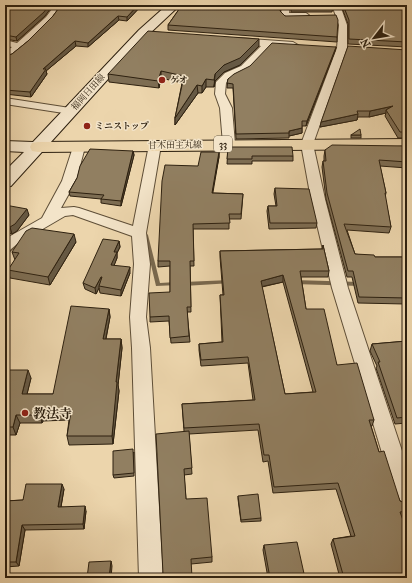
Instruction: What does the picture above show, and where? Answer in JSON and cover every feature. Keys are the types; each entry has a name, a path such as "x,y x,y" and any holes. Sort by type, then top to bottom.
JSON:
{"main road":[{"name":"福岡日田線","path":"5,182 70,111 150,33 174,5"},
{"name":"甘木田主丸線","path":"38,146 407,144"},
{"path":"5,146 38,146"}],"street":[{"path":"5,57 49,19 59,5"},
{"path":"286,5 285,16 316,16"},
{"path":"336,5 336,15 343,25 342,48 307,144 318,199 339,284 407,499"},
{"path":"229,40 306,46"},
{"path":"5,43 15,45 17,48"},
{"path":"229,144 226,108 220,94 221,82 229,75 245,68 269,43"},
{"path":"5,101 70,111"},
{"path":"151,578 141,348 138,317 142,264 139,233 148,190 154,145"},
{"path":"49,218 69,181 79,146"},
{"path":"5,247 12,240 62,212 74,211 139,233"}],"building":[{"path":"11,5 49,5 44,12 16,37 5,35 5,12"},
{"path":"61,5 138,5 127,17 118,16 88,43 75,41 43,69 46,69 30,92 5,90 5,56 12,54 28,41 53,16"},
{"path":"182,5 281,5 280,11 285,16 336,15 338,20 337,37 168,25"},
{"path":"291,5 332,5 333,7 291,7"},
{"path":"343,5 407,5 407,42 349,39 349,20"},
{"path":"148,31 259,39 240,58 224,65 215,74 214,80 206,79 202,86 197,85 175,118 184,76 161,71 158,81 108,74"},
{"path":"272,43 336,47 307,121 302,121 302,128 289,131 289,133 236,134 233,84 227,83 228,79 234,74 250,66"},
{"path":"348,46 407,50 407,132 400,132 386,110 393,106 370,111 357,111 358,114 321,122"},
{"path":"360,129 361,135 351,135"},
{"path":"332,145 407,146 407,162 379,160 391,227 344,224 355,254 374,255 375,257 407,257 407,298 359,297 353,271 348,271 327,193 323,161 326,161 325,150"},
{"path":"228,147 292,147 293,156 252,156 252,159 227,159"},
{"path":"90,149 133,151 121,201 101,199 104,195 69,192 77,178 80,166"},
{"path":"201,152 219,152 212,193 243,194 241,214 229,214 230,223 193,224 194,261 190,261 191,307 187,307 189,336 170,338 169,316 150,317 149,293 170,292 170,261 158,261 162,181 165,165 198,166"},
{"path":"275,188 309,189 317,223 270,223 268,206 277,206"},
{"path":"5,205 27,209 15,224 10,227 5,226"},
{"path":"32,228 74,234 48,277 8,270 19,253 12,252 26,231"},
{"path":"103,239 119,241 114,252 117,252 111,265 130,267 121,290 99,286 102,277 95,288 83,283"},
{"path":"323,245 329,271 300,271 306,309 324,309 337,365 357,363 374,420 369,420 379,452 384,451 400,501 407,504 407,511 400,512 407,531 407,578 344,578 333,539 355,536 338,483 274,487 269,455 264,455 259,424 184,428 182,404 255,400 248,357 201,360 199,344 223,342 220,295 224,295 220,251 323,249","holes":["283,275 316,392 285,394 261,281"]},
{"path":"71,306 109,309 103,339 121,339 112,436 67,436 71,412 40,412 40,415 16,415 13,427 5,427 5,370 28,370 22,394 53,394"},
{"path":"407,341 407,417 397,418 378,362 380,362 372,344"},
{"path":"189,431 192,468 184,469 186,499 207,498 212,557 191,559 192,578 159,578 159,574 163,574 156,434"},
{"path":"133,449 134,473 113,475 113,451"},
{"path":"26,484 62,484 58,507 85,506 83,524 22,525 16,562 5,562 5,501 23,500"},
{"path":"258,494 261,518 241,520 238,496"},
{"path":"297,542 305,578 270,578 264,545"},
{"path":"111,561 109,578 87,578 89,562"}],"waterway":[{"path":"146,235 158,285 176,284"},
{"path":"5,254 23,238"},
{"path":"184,284 230,282"},
{"path":"294,282 360,284"}],"place":[{"name":"ゲオ","path":"162,80"},
{"name":"ミニストップ","path":"87,126"},
{"name":"教法寺","path":"25,413"}]}
